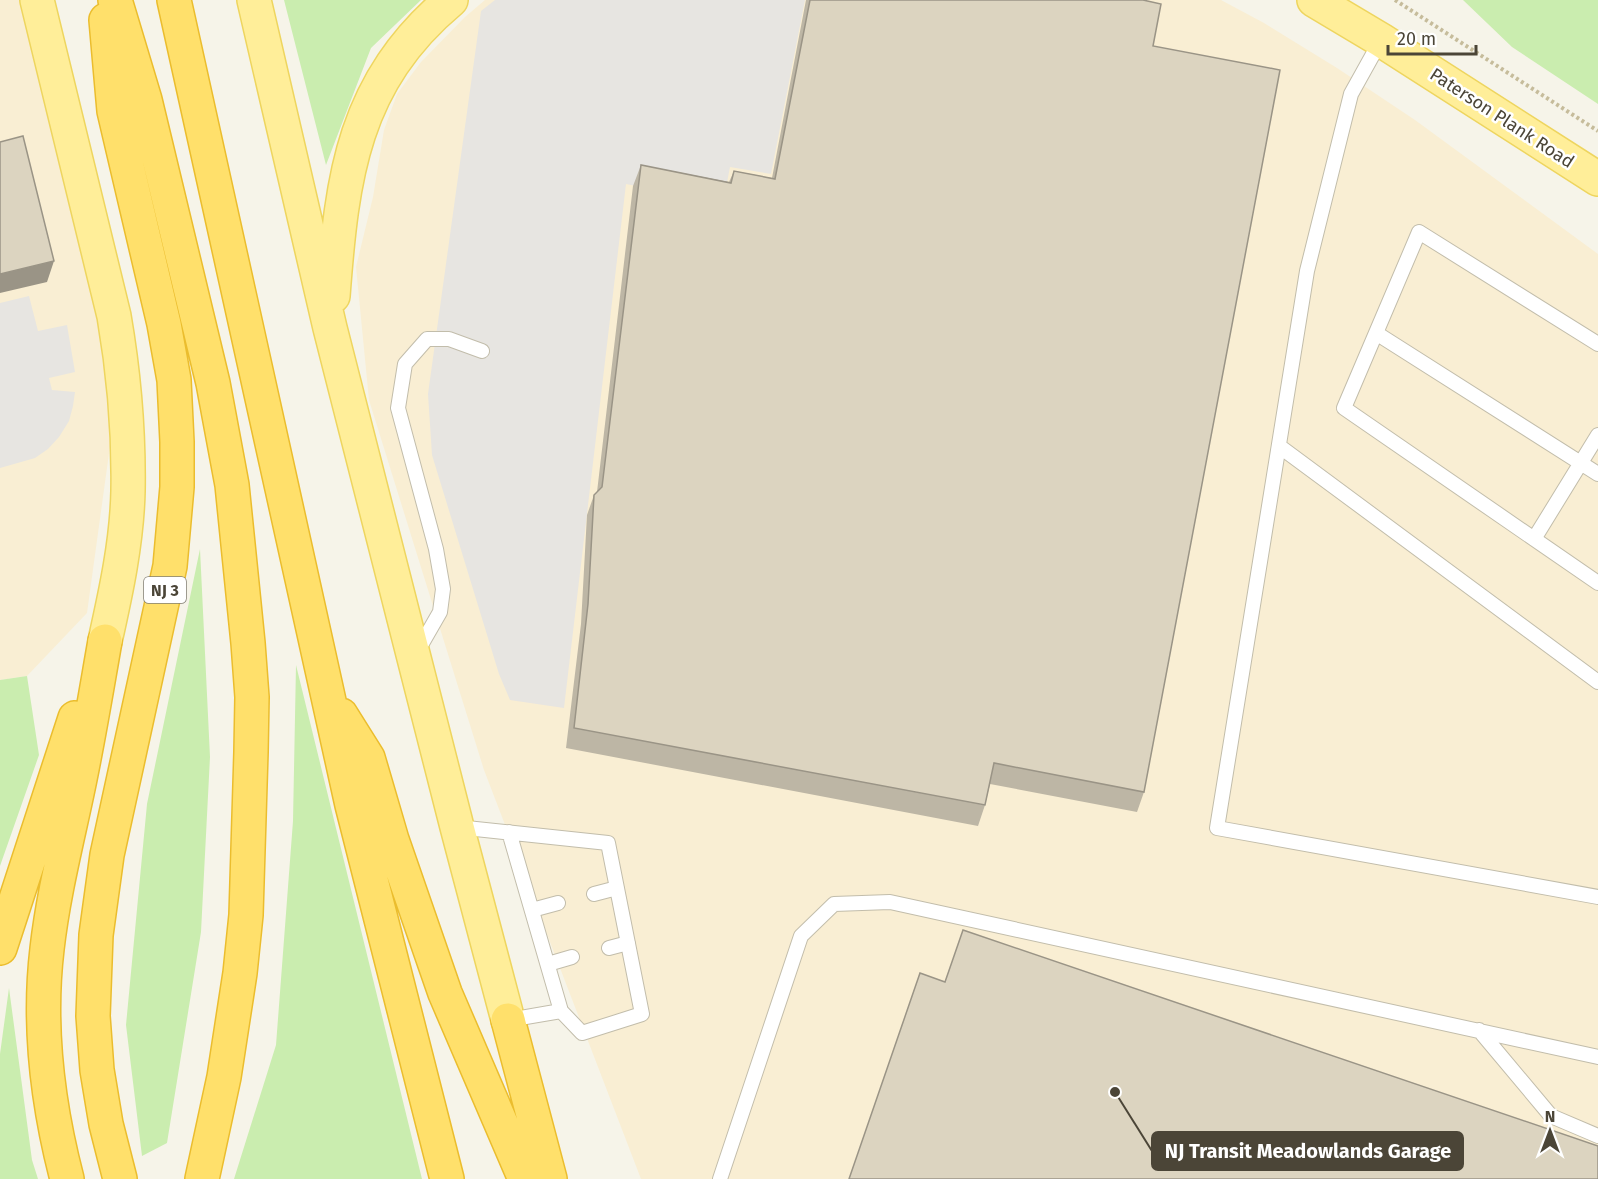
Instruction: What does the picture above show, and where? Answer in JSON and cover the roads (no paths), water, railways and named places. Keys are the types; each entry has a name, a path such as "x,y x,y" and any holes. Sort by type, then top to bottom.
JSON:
{"highway":[{"name":"NJ 3","path":"105,0 114,111 164,324 174,380 177,442 177,487 170,566 107,855 96,935 93,1016 97,1070 106,1124 120,1179"},
{"path":"115,0 145,100 213,382 232,485 252,696 246,915 240,973 226,1066 202,1179"},
{"path":"174,0 352,805 447,1179"},
{"path":"0,948 65,743 105,641"},
{"name":"NJ 3","path":"67,1179 47,1069 44,994 46,951 53,907 86,752 105,641"},
{"path":"327,693 368,758 392,840 445,993 525,1179"},
{"path":"508,1020 550,1179"}],"main road":[{"name":"NJ 3","path":"37,0 114,316 122,359 128,492 123,542 105,641"},
{"path":"254,0 330,328 508,1020"},
{"path":"330,328 343,193 350,162 370,102 403,48 451,0"},
{"name":"Paterson Plank Road","path":"1314,0 1381,40 1598,179"}],"lane":[{"path":"1381,40 1351,94 1307,272 1217,828 1598,897"},
{"path":"1598,344 1419,232 1344,408 1598,583"},
{"path":"1376,333 1598,474"},
{"path":"414,657 440,612 443,589 436,549 398,408 405,364 427,339 449,339 482,351"},
{"path":"1534,538 1598,435"},
{"path":"1279,446 1598,682"},
{"path":"457,827 509,832 608,843 642,1014 582,1033 561,1011 509,832"},
{"path":"594,894 617,888"},
{"path":"720,1179 801,936 834,904 890,902 1598,1056"},
{"path":"532,910 558,903"},
{"path":"609,948 628,943"},
{"path":"548,964 572,957"},
{"path":"508,1020 561,1011"},
{"path":"1479,1030 1551,1116 1598,1136"}],"place":[{"name":"NJ Transit Meadowlands Garage","path":"1115,1092"}]}
